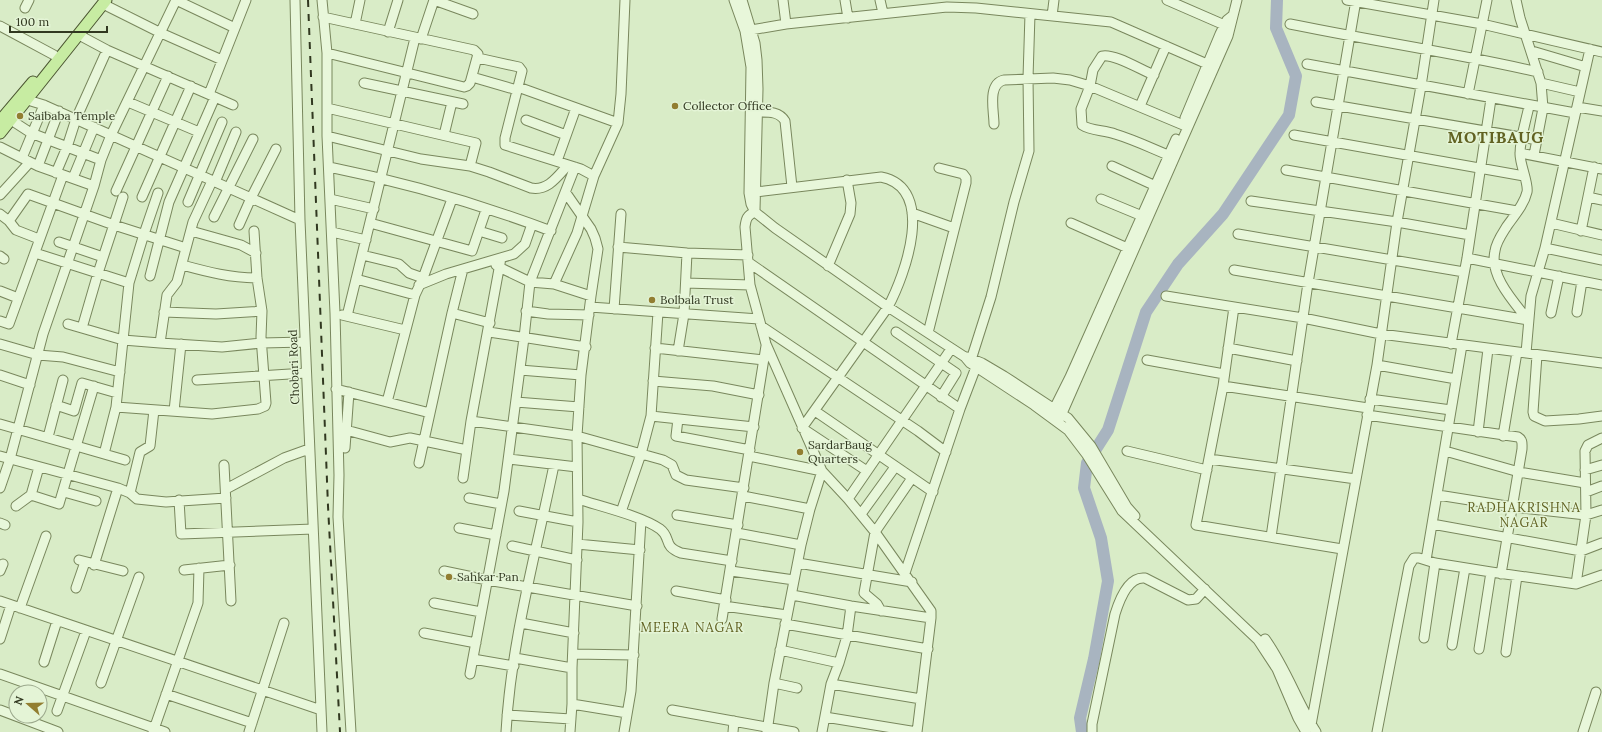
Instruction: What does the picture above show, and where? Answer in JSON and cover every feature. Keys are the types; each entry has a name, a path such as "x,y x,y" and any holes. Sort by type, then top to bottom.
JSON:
{"main road":[{"path":"0,134 6,120 79,35 102,1"},
{"path":"24,98 54,55 102,1"}],"street":[{"path":"0,488 10,459 43,334 66,263 94,186 101,160 111,135 176,0 194,4 235,28"},
{"path":"150,276 169,202 199,132 222,60 246,0"},
{"name":"Chobari Road","path":"295,0 300,220 322,732"},
{"path":"322,0 327,54 327,136 335,313 339,474 338,517 351,732"},
{"path":"355,24 360,0"},
{"path":"388,32 398,0"},
{"path":"347,316 406,72 434,0 473,14"},
{"path":"554,284 577,233 594,176 618,123 621,94 625,0"},
{"path":"734,0 748,30 758,60 755,212"},
{"path":"742,0 748,30 751,67 749,193 751,204 755,212 828,266 888,307 951,349 1076,426 1091,446 1118,498 1263,642 1279,660 1311,730"},
{"path":"783,0 786,24"},
{"path":"845,0 848,18"},
{"path":"880,0 883,13"},
{"path":"915,0 917,10"},
{"path":"1052,16 1054,0"},
{"path":"1166,0 1227,26"},
{"path":"1056,415 1185,126 1232,16 1236,0"},
{"path":"1347,0 1482,24 1602,52"},
{"path":"1311,730 1336,595 1342,549 1376,365 1402,190 1421,86 1434,0"},
{"path":"1468,94 1487,0"},
{"path":"1516,0 1520,18 1541,83 1543,108 1534,155"},
{"path":"102,1 161,33 222,60"},
{"path":"1271,538 1308,283 1356,1"},
{"path":"748,30 786,24 917,10 947,3 1030,14 1111,22 1211,66"},
{"path":"905,573 960,409 971,361 991,296 1014,202 1029,151 1028,78 1030,14"},
{"path":"323,17 418,39 474,50 478,54 478,58 472,77 467,86 464,86 327,54"},
{"path":"1290,24 1475,58 1538,72"},
{"path":"0,26 54,55"},
{"path":"79,35 107,50 233,105"},
{"path":"1140,106 1166,46"},
{"path":"1503,436 1528,320 1531,296 1551,223 1590,49"},
{"path":"0,321 9,324 53,203 59,174 76,119 107,50"},
{"path":"1532,52 1586,67"},
{"path":"1154,75 1107,55 1102,56 1093,70 1090,86 1081,109 1082,125 1088,129 1105,131 1131,139 1171,157"},
{"path":"478,58 521,68 522,73 505,138 505,145 572,166 594,176"},
{"path":"1307,64 1529,106 1602,111"},
{"path":"116,191 168,76"},
{"path":"472,77 518,88 618,123"},
{"path":"994,124 993,93 998,82 1028,78 1062,78 1090,86 1185,126"},
{"path":"364,83 463,104"},
{"path":"1541,83 1580,92"},
{"path":"142,197 191,86"},
{"path":"24,98 44,104 300,220"},
{"path":"1451,344 1476,204 1480,167 1491,99"},
{"path":"128,102 199,132"},
{"path":"444,136 452,102"},
{"path":"1316,102 1338,107 1538,140"},
{"path":"0,195 26,160 31,133 44,104"},
{"path":"1528,320 1499,278 1494,264 1494,252 1496,244 1527,192 1527,186 1521,166 1520,153 1529,106"},
{"path":"327,108 476,143 470,166"},
{"path":"557,161 576,108"},
{"path":"38,166 59,111"},
{"path":"757,112 778,114 785,121 792,187"},
{"path":"6,120 47,140 101,160"},
{"path":"526,120 566,135"},
{"path":"188,202 222,122"},
{"path":"73,178 94,127"},
{"path":"160,343 167,295 169,290 176,284 193,222 236,132"},
{"path":"1294,135 1524,176"},
{"path":"327,136 421,159 470,166 537,189 552,183 572,166"},
{"path":"214,217 253,139"},
{"path":"0,147 38,166 94,186"},
{"path":"239,225 276,149"},
{"path":"1520,153 1598,168 1588,197 1581,231"},
{"path":"470,674 509,459 530,282 566,193 572,166"},
{"path":"1112,166 1158,187"},
{"path":"329,167 381,178 551,231"},
{"path":"928,333 966,182 966,178 963,174 956,171 938,168"},
{"path":"1286,170 1327,176 1517,211"},
{"path":"756,192 881,177 895,181 906,190 912,213 914,225 901,277 888,307 862,341 839,377 802,428"},
{"path":"828,266 850,214 851,203 847,180"},
{"path":"104,454 116,406 129,283 158,193"},
{"path":"566,193 595,238 598,248 589,311 577,436 578,522 570,732"},
{"path":"9,221 28,194 114,225 186,248"},
{"path":"82,328 123,197"},
{"path":"1588,197 1602,200"},
{"path":"330,199 374,209"},
{"path":"387,402 415,295 452,199"},
{"path":"1101,199 1145,217"},
{"path":"1251,201 1321,210 1470,235"},
{"path":"370,223 472,251 486,210"},
{"path":"755,212 749,214 746,219 745,227 750,285 766,344 802,428 822,471 848,499 875,532 928,606 931,618 917,732 824,717"},
{"path":"912,213 954,228"},
{"path":"0,214 9,221 16,230 39,239"},
{"path":"614,309 621,214"},
{"path":"1072,223 1131,249"},
{"path":"1551,223 1602,235"},
{"path":"463,478 500,263 519,251 525,244 532,224"},
{"path":"479,230 502,238"},
{"path":"116,406 212,414 262,408 266,403 262,343 262,311 257,278 254,231"},
{"path":"191,232 240,245 256,252"},
{"path":"332,232 366,240"},
{"path":"1238,234 1464,272"},
{"path":"59,242 104,257"},
{"path":"618,248 748,258 862,341 960,409"},
{"path":"1545,248 1602,260"},
{"path":"35,253 129,283"},
{"path":"678,351 684,314 687,253"},
{"path":"362,255 399,264 421,282"},
{"path":"1467,258 1602,285"},
{"path":"421,282 491,261 500,263 530,282 554,284 591,296"},
{"path":"182,265 225,276 257,278"},
{"path":"419,463 463,269"},
{"path":"1234,270 1528,320"},
{"path":"1551,313 1559,276"},
{"path":"356,279 415,295"},
{"path":"1576,312 1582,281"},
{"path":"686,283 750,285"},
{"path":"0,291 18,298"},
{"path":"1166,296 1303,318 1381,334 1602,363"},
{"path":"1234,307 1222,386 1196,525 1342,549"},
{"path":"526,311 548,314 614,309 684,314 760,323 902,420 946,452"},
{"path":"164,312 216,314 262,311"},
{"path":"621,512 641,454 651,416 658,312"},
{"path":"335,313 405,330"},
{"path":"452,313 490,323"},
{"path":"68,324 123,340 160,343 222,347 262,343 305,342"},
{"path":"489,332 586,346"},
{"path":"896,332 956,373 941,397"},
{"path":"0,344 38,356 63,357 120,372"},
{"path":"174,411 181,344"},
{"path":"722,619 744,492 766,344"},
{"path":"1424,638 1431,561 1432,524 1462,345"},
{"path":"655,348 764,360"},
{"path":"1228,348 1297,361"},
{"path":"848,499 951,349"},
{"path":"1478,432 1488,349"},
{"path":"1537,355 1534,416 1545,421 1602,416"},
{"path":"1146,360 1224,374"},
{"path":"1376,365 1456,379"},
{"path":"520,370 582,375"},
{"path":"197,380 306,373"},
{"path":"0,375 30,385"},
{"path":"48,437 63,380"},
{"path":"653,381 713,386 759,395"},
{"path":"56,406 74,411 82,383 117,393"},
{"path":"31,495 59,504 64,492 94,386"},
{"path":"1222,386 1292,396 1449,427 1518,437 1522,442 1519,472 1501,574"},
{"path":"336,389 430,412"},
{"path":"345,448 348,392"},
{"path":"1370,399 1451,410"},
{"path":"516,402 579,407"},
{"path":"133,496 140,452 150,446 154,410"},
{"path":"815,410 933,492"},
{"path":"1056,415 1110,485"},
{"path":"651,416 754,427"},
{"path":"678,418 676,436 822,471"},
{"path":"472,421 577,436 669,462 674,468 676,475 686,480 744,492 810,509"},
{"path":"0,424 125,460"},
{"path":"802,428 867,471"},
{"path":"346,430 390,442 410,438 467,450"},
{"path":"1576,584 1586,515 1585,451 1588,444 1602,438"},
{"path":"226,489 284,458 309,449"},
{"path":"1127,451 1207,470"},
{"path":"1445,451 1519,472 1586,487 1602,486"},
{"path":"0,456 118,488 133,496 166,502 226,498"},
{"path":"509,459 577,467"},
{"path":"1209,459 1356,479"},
{"path":"506,732 514,662 528,586 554,464"},
{"path":"224,465 231,601"},
{"path":"1585,470 1602,465"},
{"path":"861,514 895,466"},
{"path":"16,506 31,495 39,467"},
{"path":"767,730 780,650 801,544 822,471"},
{"path":"881,611 877,604 864,593 866,575 875,532 912,478"},
{"path":"76,588 118,488"},
{"path":"64,492 96,501"},
{"path":"1438,495 1513,507 1586,515 1602,510"},
{"path":"469,498 501,504"},
{"path":"1118,498 1122,511 1263,642"},
{"path":"179,500 181,534 313,529"},
{"path":"578,500 621,512 660,529 667,539 668,545 673,550 681,553 732,561"},
{"path":"520,511 578,522"},
{"path":"677,515 801,544"},
{"path":"624,732 631,691 634,655 641,520"},
{"path":"1432,524 1581,550 1602,543"},
{"path":"460,528 496,535"},
{"path":"20,608 46,536"},
{"path":"577,544 640,550"},
{"path":"512,546 577,560"},
{"path":"1377,732 1409,566 1414,558 1501,574 1576,584 1602,575"},
{"path":"86,562 123,571"},
{"path":"798,563 912,582"},
{"path":"184,570 230,565"},
{"path":"153,730 198,603 199,568"},
{"path":"1452,645 1465,568"},
{"path":"444,571 637,606"},
{"path":"731,571 794,580"},
{"path":"1479,649 1491,572"},
{"path":"1506,652 1517,576"},
{"path":"101,683 139,578"},
{"path":"1092,732 1092,724 1115,614 1118,605 1134,580 1145,578 1188,600 1196,599 1205,589"},
{"path":"676,591 846,636 928,649"},
{"path":"792,594 851,606 931,618"},
{"path":"0,601 321,710"},
{"path":"434,603 481,612"},
{"path":"0,639 11,605"},
{"path":"822,732 831,684 839,663 846,636 851,606"},
{"path":"44,662 56,621"},
{"path":"166,694 250,728 284,623"},
{"path":"521,623 574,634"},
{"path":"58,711 86,631"},
{"path":"424,633 476,643"},
{"path":"780,650 839,663"},
{"path":"573,654 634,655"},
{"path":"473,659 572,668"},
{"path":"0,674 153,730 165,732"},
{"path":"774,683 797,688"},
{"path":"831,684 921,699"},
{"path":"1584,732 1596,692"},
{"path":"572,704 627,713"},
{"path":"672,710 734,721 767,730 794,732"},
{"path":"0,711 58,732"},
{"path":"507,715 571,718"},
{"path":"733,732 734,721"}],"waterway":[{"path":"1082,732 1080,718 1094,659 1108,581 1101,538 1084,488 1087,463 1108,430 1146,312 1178,264 1223,214 1289,115 1296,76 1276,28 1277,0"}],"railway":[{"path":"308,0 328,506 340,732"}],"place":[{"name":"Collector Office","path":"675,106"},
{"name":"Saibaba Temple","path":"20,116"},
{"name":"Bolbala Trust","path":"652,300"},
{"name":"SardarBaug Quarters","path":"800,452"},
{"name":"Sahkar Pan","path":"449,577"}],"district":[{"name":"MOTIBAUG","path":"1496,137"},
{"name":"RADHAKRISHNA NAGAR","path":"1524,514"},
{"name":"MEERA NAGAR","path":"692,627"}]}
